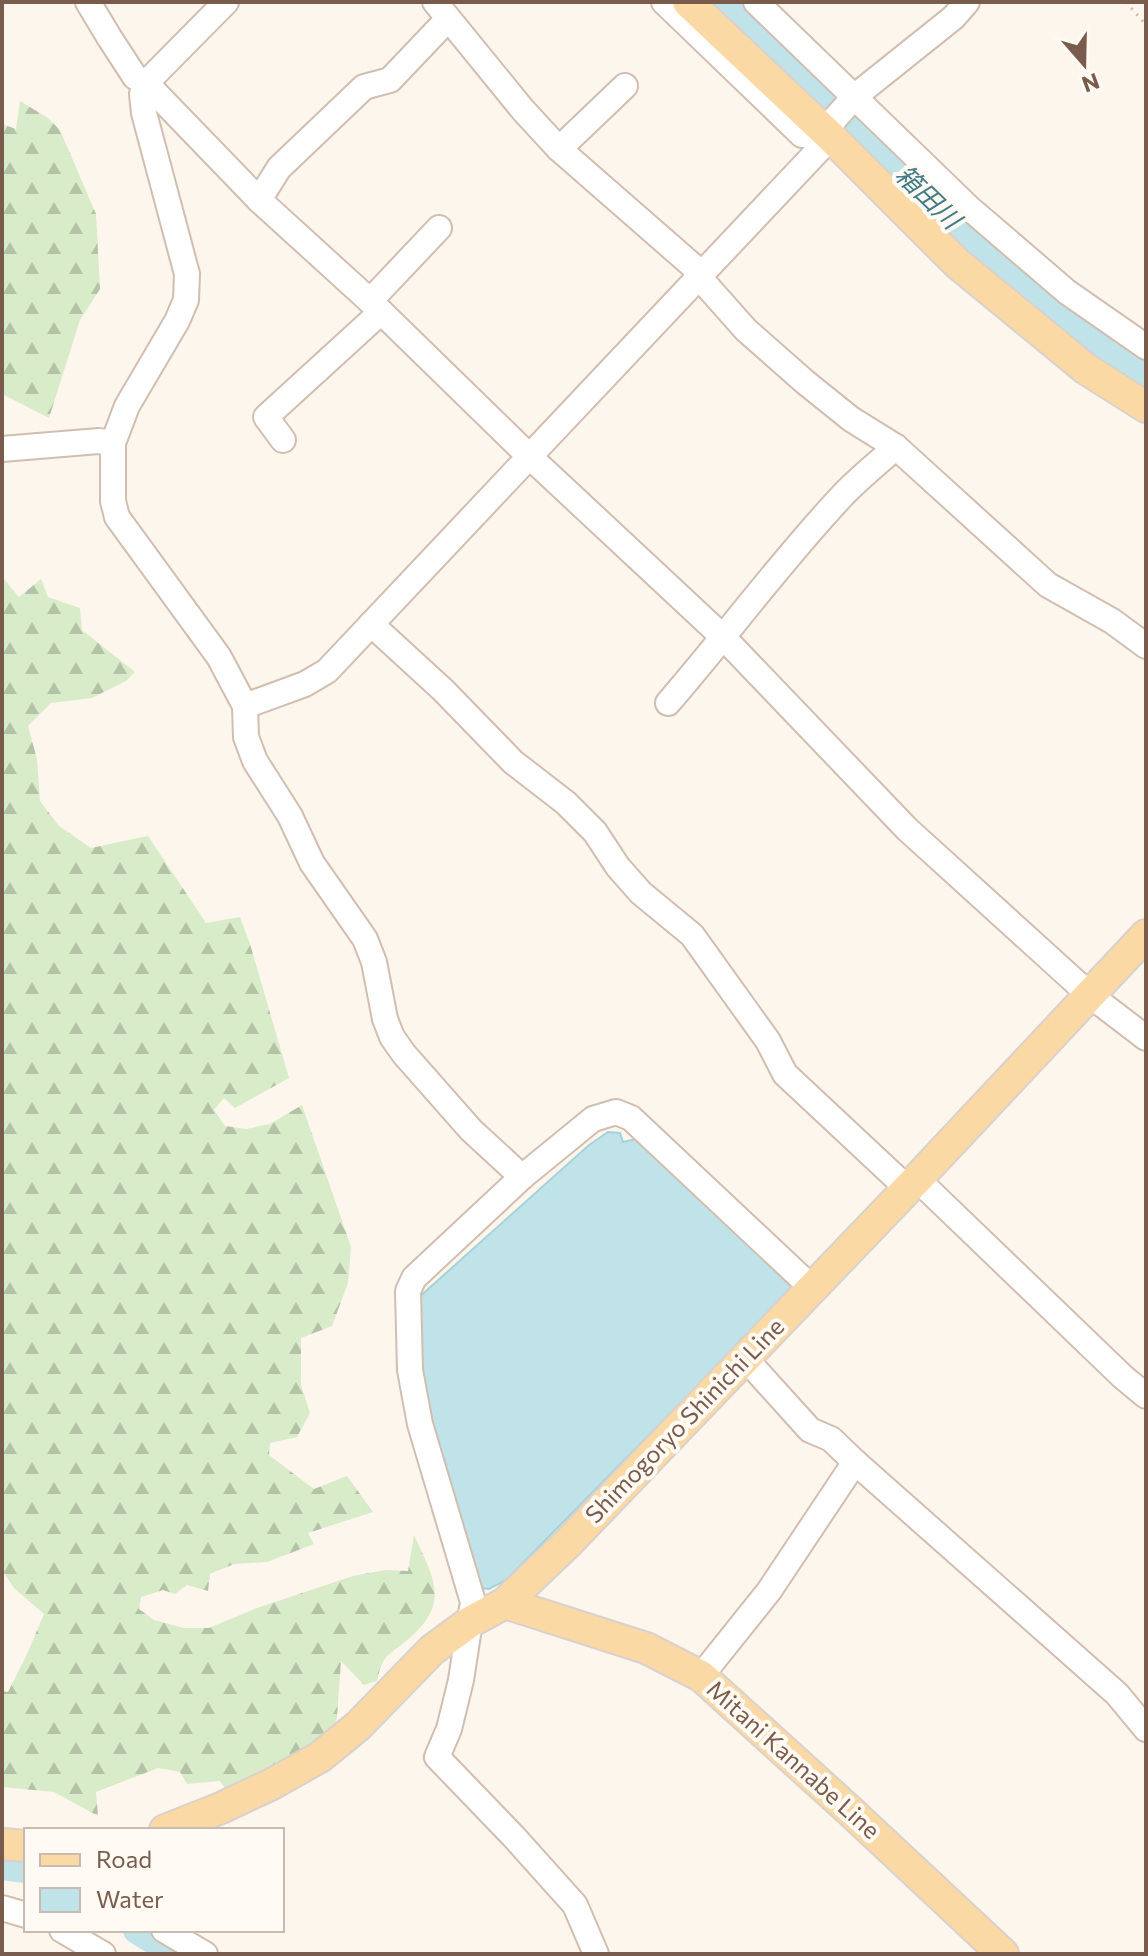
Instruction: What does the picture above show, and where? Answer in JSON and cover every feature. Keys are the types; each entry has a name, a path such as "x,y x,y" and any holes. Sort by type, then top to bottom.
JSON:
{"main road":[{"path":"688,2 957,263 1086,369 1146,407"},
{"name":"Shimogoryo Shinichi Line","path":"170,1828 272,1784 320,1757 358,1726 432,1650 470,1622 505,1603 568,1543 1146,935"},
{"name":"Mitani Kannabe Line","path":"505,1603 646,1648 701,1676 1003,1954"},
{"path":"2,1844 24,1846"}],"street":[{"path":"88,2 135,77 146,83 259,200 724,638 907,829 1091,996 1146,1038"},
{"path":"226,2 146,83 142,94 144,113 187,274 186,300 127,406 113,443 113,501 117,517 219,657 245,706 246,737 255,761 290,816 312,863 365,939 374,962 385,1019 392,1037 471,1130 522,1177"},
{"path":"664,2 802,135 827,134"},
{"path":"756,2 1020,254 1067,292 1146,347"},
{"path":"245,706 305,684 327,671 699,277 827,134 854,97 954,17 967,2"},
{"path":"259,200 289,157 364,87 390,80 442,10 523,110 559,149 693,266 746,330 851,419 896,447 1048,585 1112,621 1146,646"},
{"path":"559,149 625,86"},
{"path":"283,440 266,417 376,307 439,228"},
{"path":"2,449 99,441 113,443"},
{"path":"668,703 843,495 896,447"},
{"path":"371,624 443,690 513,762 566,803 595,832 618,867 641,893 692,935 768,1041 785,1074 912,1184 1146,1396"},
{"path":"596,1954 575,1905 437,1757 449,1729 458,1692 473,1602 417,1410 410,1370 408,1291 414,1278 522,1177 593,1119 616,1112 631,1118 812,1288"},
{"path":"745,1358 810,1430 831,1439 1117,1694 1146,1729"},
{"path":"701,1676 769,1591 855,1462"},
{"path":"2,1908 24,1914"},
{"path":"65,1932 103,1954"},
{"path":"167,1932 205,1954"}],"path":[{"path":"1126,2 1146,25"}],"green space":[{"path":"20,101 48,118 60,130 96,214 100,289 80,320 49,418 2,395 2,124 16,129"},
{"path":"2,577 19,597 41,579 48,597 80,608 82,630 135,672 126,681 92,698 51,703 28,726 37,759 40,801 59,826 91,848 148,836 206,923 240,917 289,1078 235,1108 224,1098 214,1110 225,1126 246,1129 270,1124 302,1105 351,1247 348,1283 332,1326 301,1338 301,1385 310,1413 297,1437 270,1443 269,1455 314,1489 347,1476 373,1512 308,1533 314,1544 267,1562 234,1564 210,1574 208,1591 187,1585 175,1594 163,1590 141,1597 139,1609 154,1620 184,1628 209,1628 257,1608 353,1576 385,1570 408,1571 414,1535 433,1579 435,1592 429,1616 386,1658 377,1681 364,1685 341,1661 336,1731 228,1793 220,1781 187,1784 180,1772 158,1768 96,1792 98,1816 54,1792 2,1787 2,1691 8,1692 44,1614 14,1588 2,1570"}],"water":[{"path":"608,1132 620,1133 623,1142 636,1139 794,1288 506,1580 489,1589 477,1588 426,1404 416,1353 417,1299 589,1145"}],"waterway":[{"name":"箱田川","path":"725,2 1011,276 1106,350 1146,375"},
{"path":"2,1866 24,1869"},
{"path":"140,1932 176,1954"}]}
